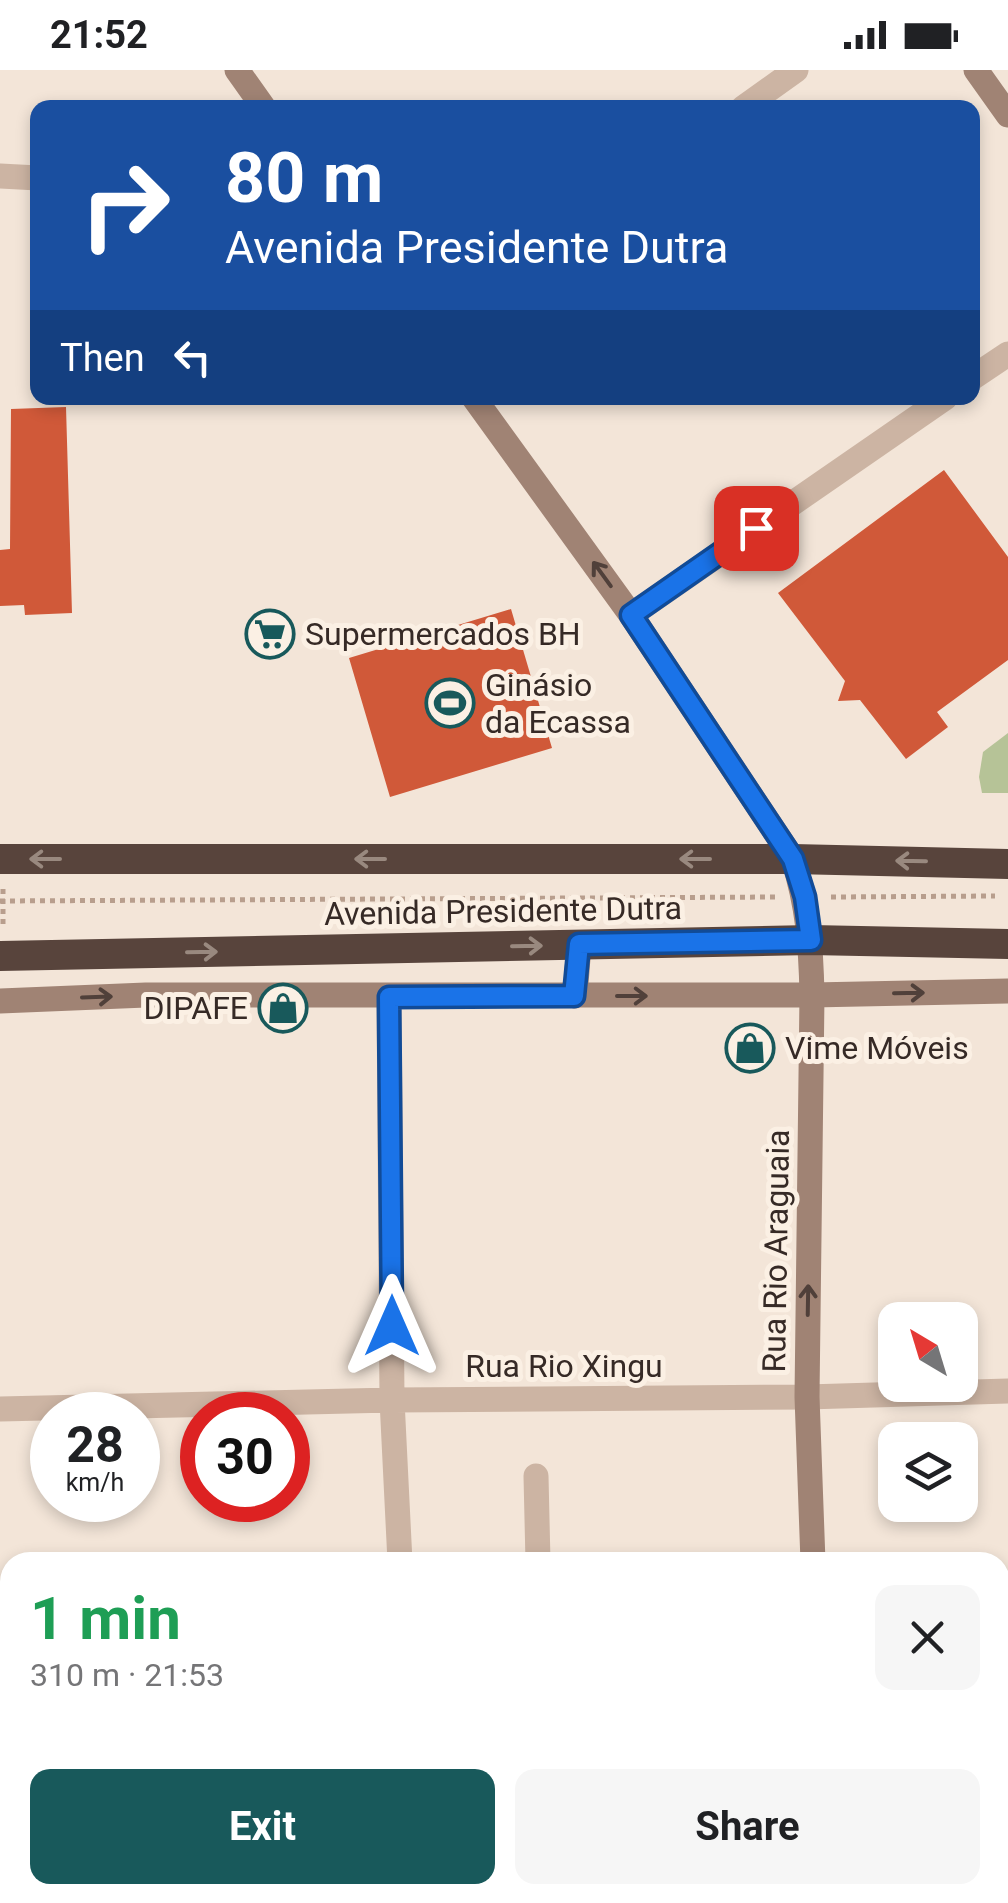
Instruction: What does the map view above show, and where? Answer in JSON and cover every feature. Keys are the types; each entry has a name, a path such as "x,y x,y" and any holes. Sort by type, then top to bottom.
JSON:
{"highway":[{"name":"Avenida Presidente Dutra","path":"2,859 793,859 1008,864"},
{"name":"Avenida Presidente Dutra","path":"2,956 811,940 1008,944"}],"street":[{"path":"237,70 258,100"},
{"path":"755,100 796,70"},
{"path":"976,70 1008,115"},
{"path":"0,176 30,178"},
{"path":"980,373 1008,354"},
{"name":"Rua Rio Araguaia","path":"479,405 631,615 793,859 805,897 812,995 807,1397 813,1552"},
{"path":"631,615 934,405"},
{"path":"574,996 579,944"},
{"path":"146,953 146,995"},
{"path":"0,1001 146,995 812,995 1008,990"},
{"path":"389,997 392,1400 400,1552"},
{"name":"Rua Rio Xingu","path":"0,1410 1008,1391"},
{"path":"536,1476 538,1552"}],"path":[{"path":"2,859 2,956"},
{"path":"1,902 1008,896"}],"green space":[{"path":"1008,733 1008,793 982,793 979,777 983,752"}],"building":[{"path":"66,407 72,613 25,615 24,605 0,606 0,550 10,549 11,409"},
{"path":"944,470 1008,557 1008,660 937,712 948,727 906,759 860,700 838,701 845,681 778,593"},
{"name":"Ginásio da Ecassa","path":"511,609 552,748 390,797 349,658"}],"place":[{"name":"Supermercados BH","path":"270,634"},
{"name":"Ginásio da Ecassa","path":"450,703"},
{"name":"DIPAFE","path":"283,1008"},
{"name":"Vime Móveis","path":"750,1048"}],"route":[{"path":"392,1326 389,997 574,996 579,944 811,940 805,897 793,859 631,615 756,528"}]}
